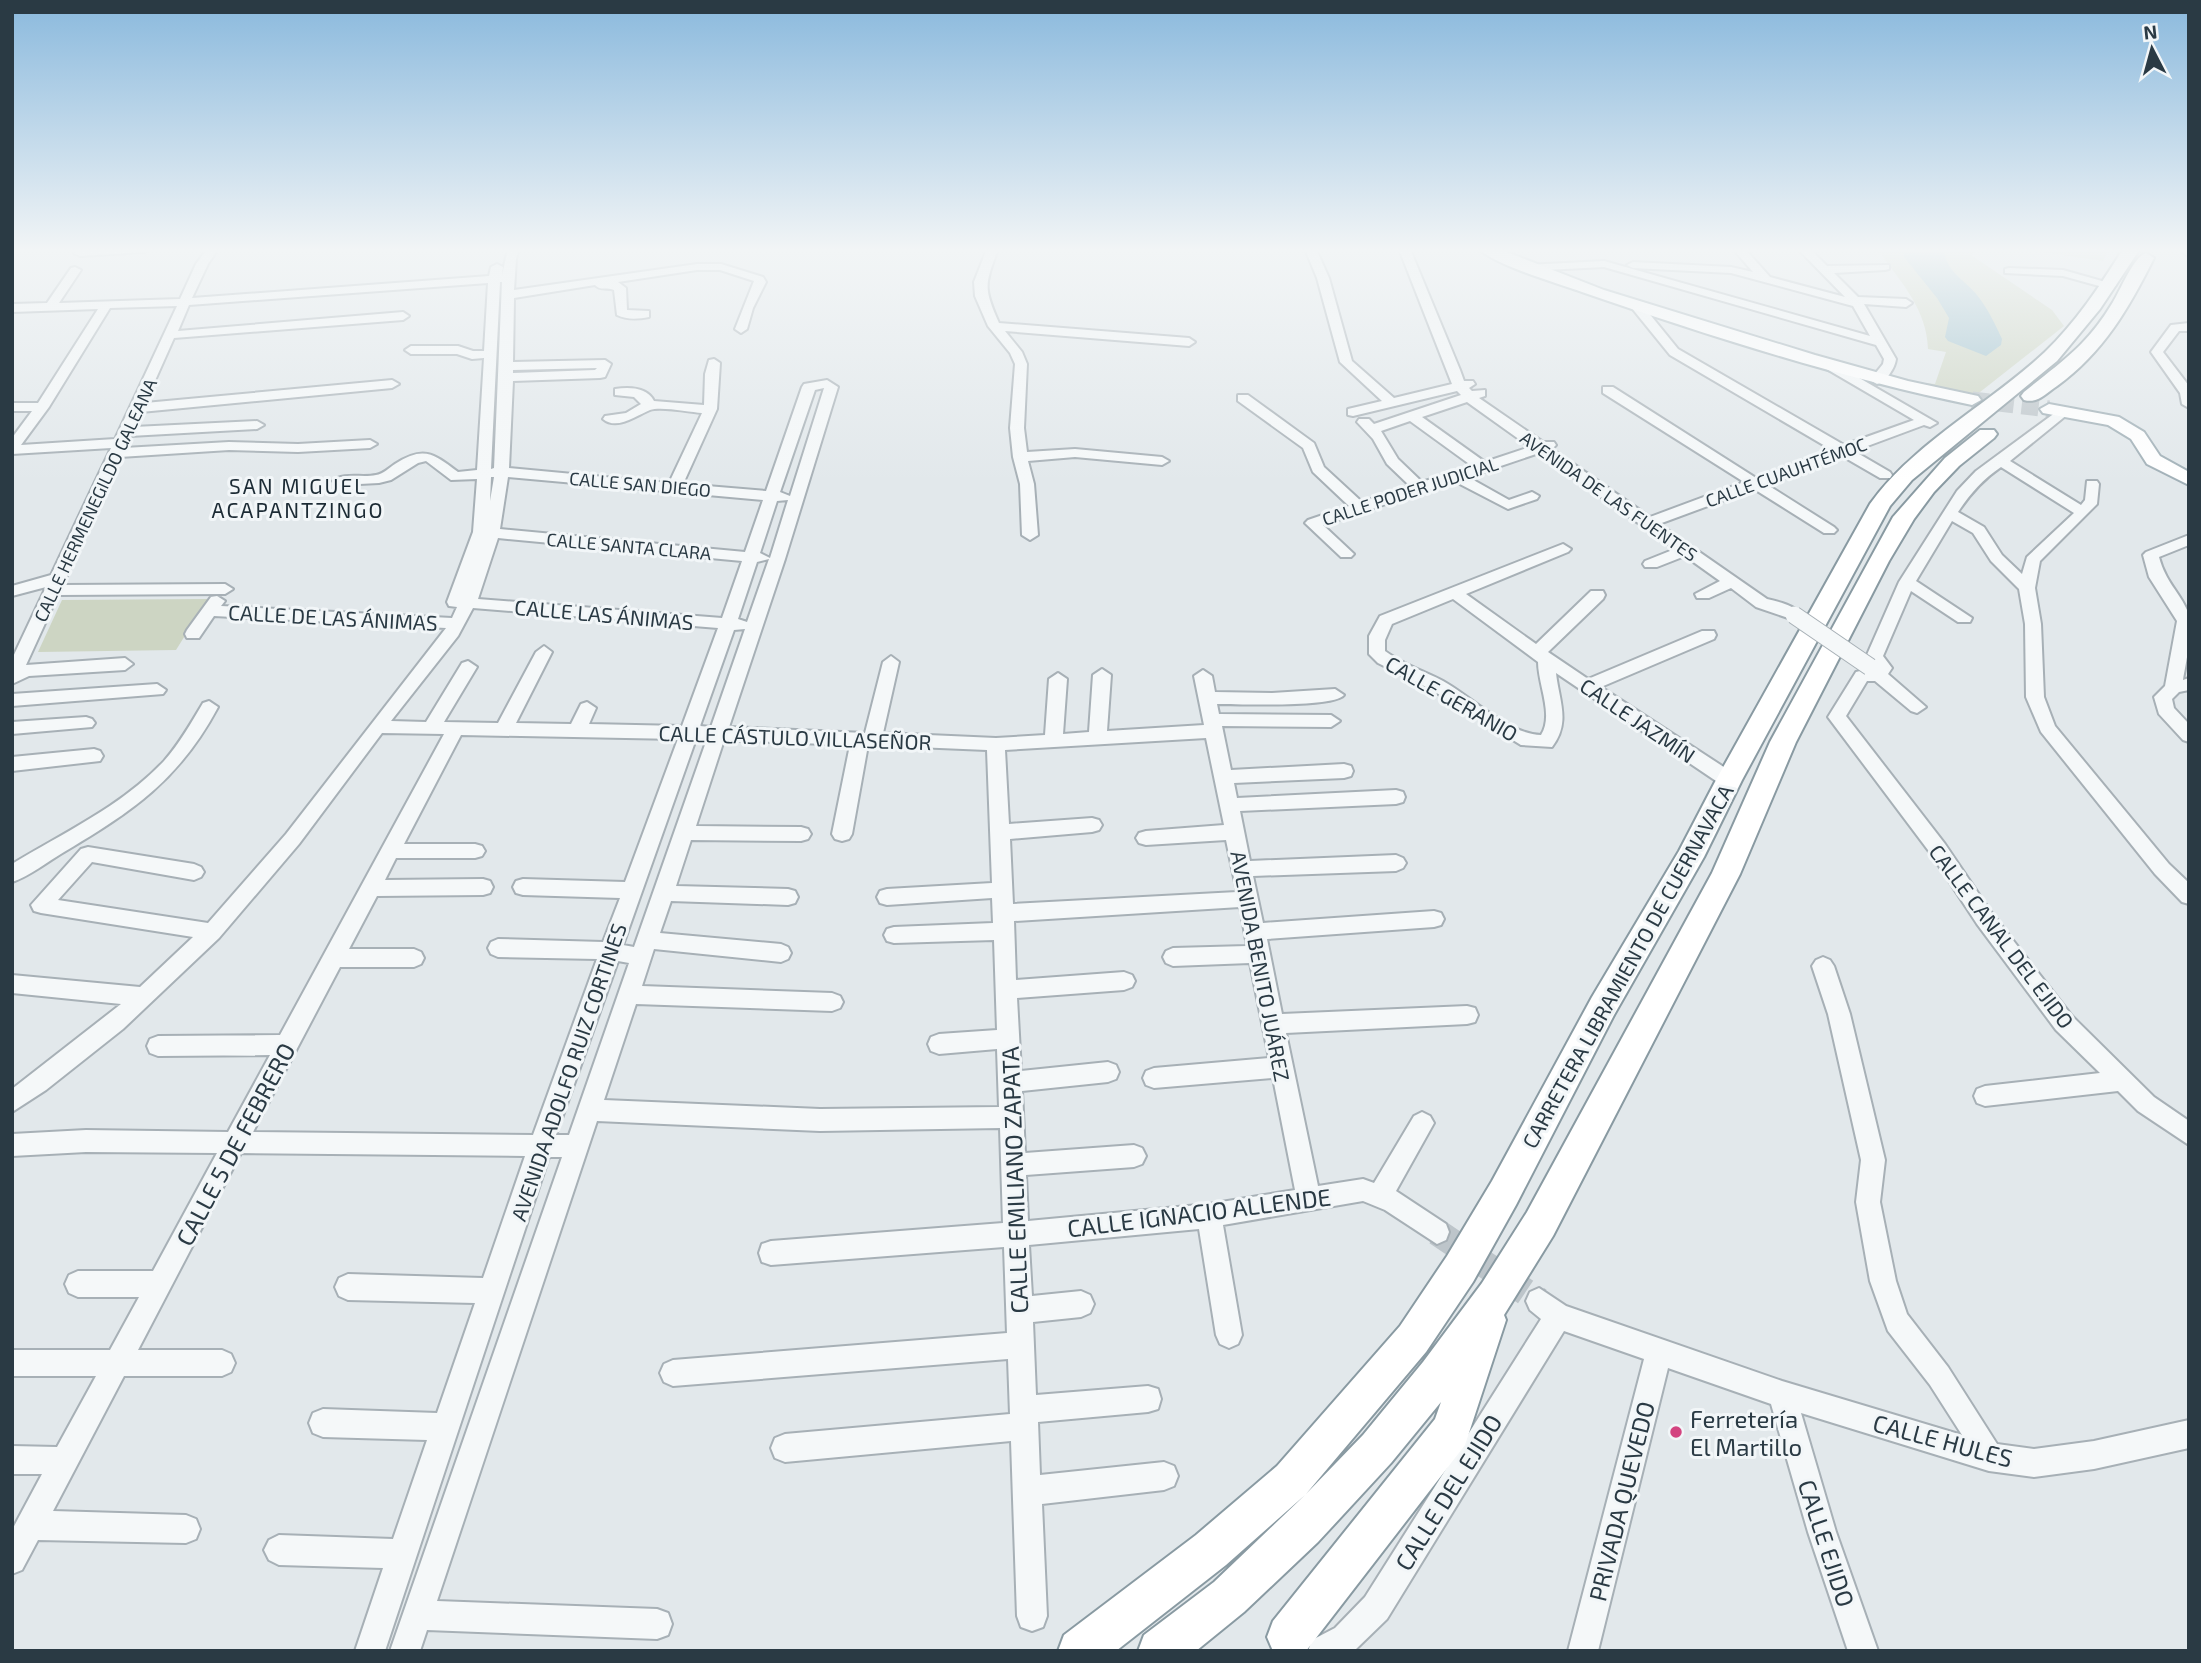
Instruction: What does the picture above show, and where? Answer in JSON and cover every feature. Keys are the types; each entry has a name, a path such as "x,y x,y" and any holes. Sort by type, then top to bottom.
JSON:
{"highway":[{"name":"CARRETERA LIBRAMIENTO DE CUERNAVACA","path":"1080,1651 1211,1550 1291,1480 1413,1339 1460,1269 1504,1193 1604,1006 1690,858 1729,780 1881,504 1905,476 2056,351 2078,327"},
{"name":"CARRETERA LIBRAMIENTO DE CUERNAVACA","path":"1160,1651 1228,1597 1304,1527 1394,1428 1437,1376 1495,1296 1540,1224 1714,897 1783,742 1904,517 1952,462 2044,384 2073,365 2106,327"},
{"path":"1295,1646 1451,1431 1495,1296"}],"main road":[{"path":"1707,327 1877,380 1972,400"},
{"path":"2056,410 2113,421 2138,436 2153,460 2189,480"}],"street":[{"path":"12,449 92,327"},
{"name":"CALLE HERMENEGILDO GALEANA","path":"13,675 174,327"},
{"path":"170,335 273,327"},
{"path":"487,533 485,475 491,354 499,327"},
{"path":"12,1102 71,1059 145,997 212,932 301,828 419,671 431,660 449,623 481,578 500,472 506,371 499,327"},
{"path":"995,327 1016,352 1021,364 1017,428 1020,457 1027,484 1030,535"},
{"path":"1002,327 1189,342"},
{"path":"1336,327 1346,362 1391,402"},
{"path":"1436,327 1454,370 1454,377 1469,390"},
{"path":"1653,327 1674,352 1885,475"},
{"path":"1824,327 1881,343"},
{"path":"1871,327 1890,359 1889,365 1877,380"},
{"path":"2188,327 2175,328 2157,352 2187,393 2189,404"},
{"path":"411,350 458,350 472,355 491,354"},
{"path":"674,487 710,409 715,388 710,375 714,363"},
{"path":"605,364 600,374 506,371 605,364"},
{"name":"CALLE CUAUHTÉMOC","path":"1652,521 1928,421 1855,383 1830,365"},
{"path":"138,408 392,384"},
{"name":"AVENIDA ADOLFO RUIZ CORTINES","path":"370,1651 541,1145 728,624 790,439 809,387 827,384 831,387 777,559 405,1651"},
{"path":"1420,488 1392,461 1387,447 1353,412 1391,402 1469,390"},
{"path":"1372,429 1412,416 1469,390"},
{"name":"AVENIDA DE LAS FUENTES","path":"1469,390 1652,521 1772,596 1787,611"},
{"path":"1608,390 1829,530"},
{"path":"620,392 637,393 646,398 648,405"},
{"path":"1243,398 1309,446 1318,470 1360,508"},
{"path":"610,419 627,418 648,405 710,409"},
{"path":"12,407 42,407"},
{"path":"1875,671 1883,668 1874,657 1907,582 1948,513 1962,494 1999,460 2021,447 2056,410"},
{"path":"1412,416 1483,467"},
{"path":"120,447 257,425"},
{"path":"790,439 813,439"},
{"path":"12,449 120,447 158,451 370,443"},
{"name":"CALLE PODER JUDICIAL","path":"1346,554 1313,523 1545,446"},
{"path":"1020,457 1075,453 1162,461"},
{"name":"CALLE SAN DIEGO","path":"340,481 377,479 420,458 435,460 448,474 456,478 500,472 795,498"},
{"path":"1999,460 2083,512"},
{"path":"1456,476 1508,505 1532,496"},
{"path":"2092,484 2092,501 2032,560 2027,588 2033,624 2035,698 2047,728 2162,869 2189,896"},
{"path":"1948,513 1975,527 1996,558 2027,588"},
{"name":"AVENIDA DE LAS FUENTES","path":"1652,521 1686,550 1762,603 1787,611"},
{"name":"CALLE SANTA CLARA","path":"487,533 777,559"},
{"path":"2189,540 2151,555 2157,577 2187,621 2181,686 2162,697 2165,710 2189,736"},
{"path":"1456,594 1563,549"},
{"path":"1651,564 1686,550"},
{"path":"1703,594 1732,582"},
{"path":"1907,582 1964,618"},
{"path":"12,591 56,584"},
{"name":"CALLE DE LAS ÁNIMAS","path":"56,584 225,589 193,634"},
{"name":"CALLE JAZMÍN","path":"1456,594 1542,657 1729,780"},
{"name":"CALLE GERANIO","path":"1456,594 1387,620 1378,631 1375,648 1377,654 1438,686 1527,741 1546,742 1556,729 1557,721 1542,657"},
{"path":"1542,657 1597,595"},
{"name":"CALLE LAS ÁNIMAS","path":"462,602 752,626"},
{"name":"CALLE DE LAS ÁNIMAS","path":"209,611 449,623"},
{"path":"1787,611 1875,671 1917,707"},
{"path":"1546,682 1583,684 1708,635"},
{"path":"504,729 544,652"},
{"path":"842,834 866,740 891,662"},
{"path":"13,675 29,670 125,664"},
{"path":"431,728 468,667"},
{"name":"CALLE CANAL DEL EJIDO","path":"1875,671 1862,676 1837,717 1938,849 1984,918 2064,1023 2120,1081 2189,1135"},
{"path":"1097,738 1102,676"},
{"name":"AVENIDA BENITO JUÁREZ","path":"1202,676 1309,1200"},
{"path":"1054,741 1059,679"},
{"path":"12,700 157,690"},
{"path":"1206,698 1272,699 1335,695"},
{"path":"12,874 126,802 155,780 186,744 209,708"},
{"path":"577,731 587,708"},
{"name":"CALLE CÁSTULO VILLASEÑOR","path":"376,727 716,733 996,744 1097,738 1212,725 1331,721"},
{"path":"12,728 86,723"},
{"name":"CALLE 5 DE FEBRERO","path":"12,1560 456,728"},
{"name":"CALLE EMILIANO ZAPATA","path":"996,744 1032,1616"},
{"path":"12,764 94,756"},
{"path":"1223,777 1344,771"},
{"path":"1229,805 1396,797"},
{"path":"1000,832 1092,825"},
{"path":"1146,838 1234,832"},
{"path":"682,833 801,834"},
{"path":"390,851 475,851"},
{"path":"194,872 88,854 41,905 212,932"},
{"path":"1242,869 1396,863"},
{"path":"372,888 483,887"},
{"path":"523,887 631,890"},
{"path":"662,893 788,897"},
{"path":"887,897 1001,916"},
{"path":"894,935 1001,916 1248,899"},
{"path":"1255,932 1434,919"},
{"path":"498,948 610,951 643,948 781,953"},
{"path":"1173,957 1259,954"},
{"path":"333,957 414,958"},
{"path":"1823,967 1839,1014 1873,1160 1868,1202 1883,1281 1897,1322 1939,1376 1989,1457"},
{"path":"1006,989 1124,981"},
{"path":"12,984 145,997"},
{"path":"628,995 832,1002"},
{"path":"1273,1024 1467,1015"},
{"path":"939,1044 1009,1039"},
{"path":"158,1046 289,1045"},
{"path":"1154,1078 1282,1067"},
{"path":"1010,1082 1108,1072"},
{"path":"1985,1096 2120,1081"},
{"path":"589,1110 820,1120 1012,1117"},
{"path":"1422,1123 1381,1194 1437,1232"},
{"path":"12,1145 86,1141 577,1146"},
{"path":"1014,1165 1134,1156"},
{"name":"CALLE IGNACIO ALLENDE","path":"771,1253 1209,1216 1363,1190 1381,1194"},
{"path":"1209,1216 1229,1335"},
{"path":"512,1234 547,1236"},
{"path":"78,1284 159,1284"},
{"path":"348,1287 493,1291"},
{"path":"1019,1310 1081,1304"},
{"name":"CALLE DEL EJIDO","path":"1295,1646 1338,1645 1356,1632 1376,1608 1549,1309 1782,1394"},
{"path":"673,1373 1021,1346"},
{"name":"PRIVADA QUEVEDO","path":"1583,1651 1659,1351"},
{"path":"12,1363 222,1363"},
{"name":"CALLE HULES","path":"1782,1394 1989,1457 2034,1463 2094,1455 2189,1434"},
{"name":"CALLE EJIDO","path":"1782,1394 1822,1532 1863,1651"},
{"path":"785,1448 1023,1418 1148,1399"},
{"path":"323,1423 444,1427"},
{"path":"12,1460 65,1461"},
{"path":"1027,1491 1164,1476"},
{"path":"31,1525 186,1529"},
{"path":"279,1550 403,1554"},
{"path":"417,1615 657,1624"}],"green space":[{"path":"1924,327 2063,327 1975,396 1924,389 1925,383 1935,384 1946,352 1928,349"},
{"path":"208,599 176,650 38,652 62,600"}],"water":[{"path":"1947,327 1996,327 2002,339 2001,345 1986,356 1948,341 1945,337"}],"tunnel":[{"path":"1972,400 2049,409"},
{"path":"1437,1232 1539,1301"}],"place":[{"name":"Ferretería El Martillo","path":"1676,1432"}],"district":[{"name":"SAN MIGUEL ACAPANTZINGO","path":"298,497"}]}
